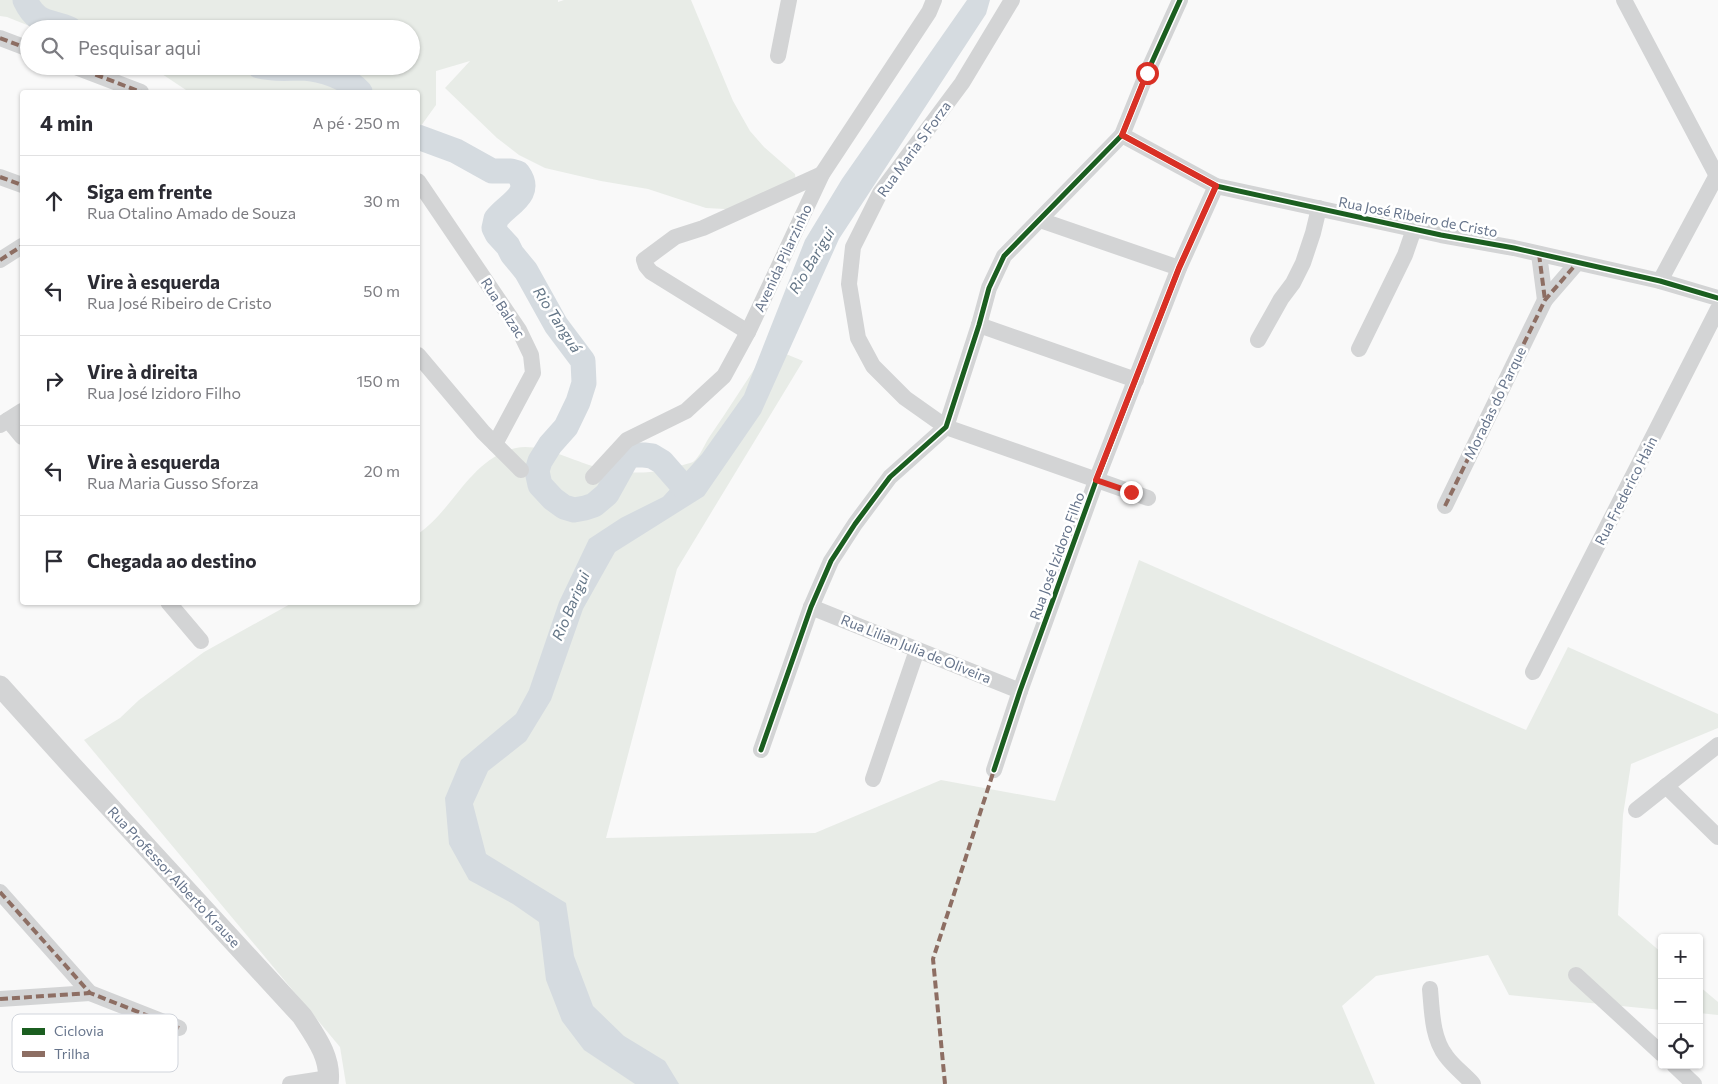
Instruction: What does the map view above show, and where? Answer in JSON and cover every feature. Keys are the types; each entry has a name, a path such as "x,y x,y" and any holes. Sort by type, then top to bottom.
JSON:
{"street":[{"path":"778,56 790,0"},
{"name":"Avenida Pilarzinho","path":"593,478 627,440 686,411 724,376 748,332 822,174 929,12 934,0"},
{"name":"Rua Maria S Forza","path":"1012,0 962,83 880,193 853,247 849,284 858,338 873,366 905,398 946,427 1148,498"},
{"path":"761,750 811,607 832,561 854,524 890,478 946,427 989,288 1004,256 1122,135 1147,73 1180,0"},
{"path":"1624,0 1717,174 1660,281"},
{"path":"0,38 20,46"},
{"path":"97,75 136,90"},
{"name":"Rua José Ribeiro de Cristo","path":"1122,135 1216,186 1414,229 1514,248 1660,281 1718,298"},
{"path":"748,332 651,272 644,260 675,237 703,228 822,174"},
{"path":"0,176 20,184"},
{"name":"Rua Balzac","path":"420,184 519,330 531,355 533,374 495,444"},
{"name":"Rua José Izidoro Filho","path":"994,770 1096,480 1179,268 1216,186"},
{"path":"1258,340 1303,263 1319,208"},
{"path":"1040,220 1179,268"},
{"path":"1359,349 1405,255 1414,229"},
{"path":"0,260 20,247"},
{"path":"1539,254 1545,300"},
{"name":"Moradas do Parque","path":"1445,506 1545,300 1577,263"},
{"name":"Rua Frederico Hain","path":"1533,672 1718,309"},
{"path":"979,325 1136,380"},
{"path":"420,356 483,432 521,470"},
{"path":"20,412 4,423 20,435"},
{"path":"171,605 201,641"},
{"name":"Rua Lilian Julia de Oliveira","path":"811,607 1020,692"},
{"path":"873,779 917,650"},
{"name":"Rua Professor Alberto Krause","path":"0,686 72,768 302,1016 323,1050 329,1081"},
{"path":"1636,810 1718,745"},
{"path":"1666,786 1718,836"},
{"path":"0,892 90,992 144,1014"},
{"path":"1576,975 1658,1050"},
{"path":"1430,989 1434,1024 1439,1044 1446,1057 1474,1084"},
{"path":"0,999 90,992"},
{"path":"1678,1069 1694,1084"},
{"path":"290,1084 329,1081"}],"shaded area":[{"path":"0,0 558,0 558,2 564,0 691,0 733,101 750,131 764,147 795,174 797,193 743,210 706,208 648,189 601,181 545,168 519,155 497,138 445,88 470,61 436,71 436,105 420,127 420,90 186,90 164,75 420,75 420,20 20,20 20,22 0,16"},
{"path":"769,347 803,361 677,569 606,838 815,833 941,780 1055,801 1139,560 1526,730 1568,647 1718,714 1718,728 1631,764 1623,815 1618,915 1658,950 1658,1010 1509,995 1488,955 1376,976 1342,1006 1375,1084 346,1084 340,1047 84,740 120,718 139,700 204,652 288,605 420,605 420,532 442,512 474,473 500,454 516,448 543,449 589,465 623,472 648,472 672,469 693,462"},
{"path":"1703,989 1718,1002 1718,1015 1703,1013"}],"water":[{"name":"Rio Barigui","path":"967,0 990,0 986,14 839,239 761,413 704,496 615,552 583,609 551,700 526,741 488,771 473,804 486,854 566,903 574,956 593,1006 624,1036 665,1061 679,1084 635,1084 584,1050 562,1021 546,980 539,922 513,904 469,880 449,844 445,798 461,760 516,714 529,690 559,602 589,539 621,518 663,497 702,454 744,395 805,240 842,179"}],"waterway":[{"name":"Rio Tanguá","path":"25,0 34,14 44,20"},
{"name":"Rio Tanguá","path":"334,75 349,82 358,90"},
{"name":"Rio Tanguá","path":"420,138 456,151 492,171 518,173 522,181 521,193 496,219 494,228 526,271 556,325 583,361 584,383 578,402 566,427 550,445 540,461 537,471 540,485 553,499 564,507 574,510 585,508 594,505 607,494 627,458 634,455 644,455 652,456 662,462 683,486"}],"marked path":[{"path":"0,38 20,46"},
{"path":"97,75 136,90"},
{"path":"0,177 20,184"},
{"path":"0,260 20,247"},
{"path":"1539,254 1545,300"},
{"path":"1445,506 1545,300 1577,263"},
{"path":"945,1084 933,959 994,770"},
{"path":"0,892 90,993 143,1014"},
{"path":"0,999 90,993"}],"cycle path":[{"path":"761,750 811,607 831,561 855,524 890,477 946,427 989,288 1004,256 1122,135 1147,73 1180,0"},
{"path":"1122,135 1216,186 1441,235 1514,248 1660,281 1718,298"},
{"path":"994,770 1020,691 1096,481 1179,268 1216,186"}],"route":[{"path":"1131,492 1096,480 1179,268 1216,186 1122,135 1147,73"}]}
